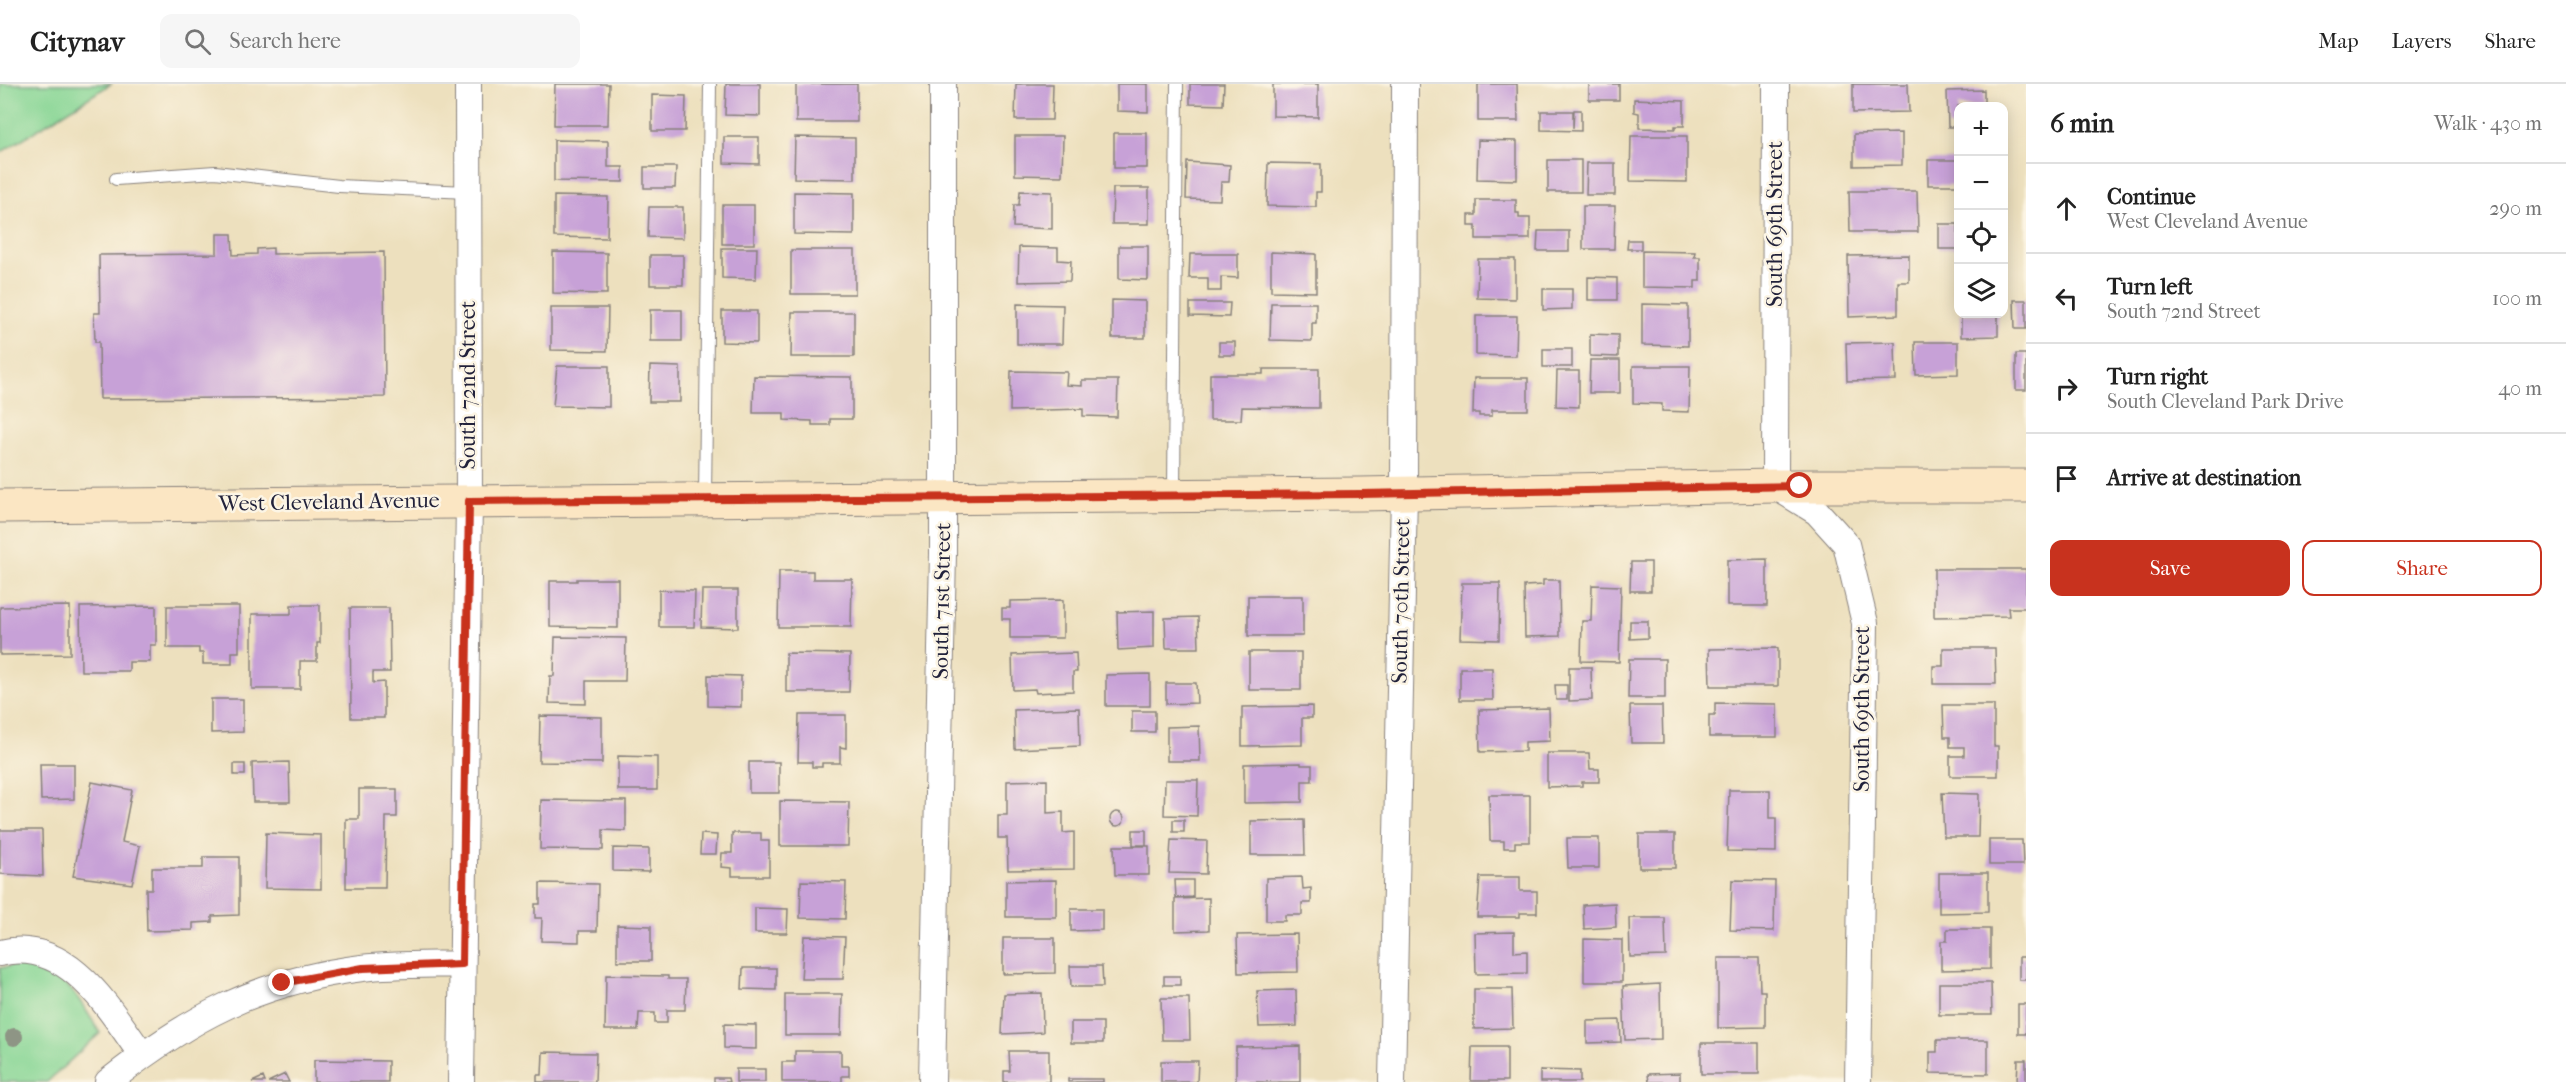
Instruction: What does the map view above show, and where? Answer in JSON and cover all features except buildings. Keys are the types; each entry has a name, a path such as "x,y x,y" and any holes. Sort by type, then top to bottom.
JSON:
{"street":[{"name":"South 72nd Street","path":"461,1082 469,501 468,84"},
{"name":"South 71st Street","path":"932,1082 943,497 943,84"},
{"name":"South 70th Street","path":"1392,1082 1404,493 1405,84"},
{"name":"South 69th Street","path":"1776,84 1775,486 1817,512 1846,544 1865,623 1858,1082"},
{"name":"West Cleveland Avenue","path":"0,506 1404,493 1775,486 2026,486"},
{"path":"0,953 11,950 42,954 66,963 88,984 142,1055"},
{"path":"108,1082 142,1055 185,1026 228,1003 282,983 363,968 462,964"}],"lane":[{"path":"705,498 710,84"},
{"path":"1173,495 1177,84"},
{"path":"116,179 215,172 339,186 467,192"}],"green space":[{"path":"0,84 111,84 0,153"},
{"path":"35,967 57,977 74,993 100,1033 47,1082 0,1082 0,968"}],"route":[{"path":"282,983 363,968 462,964 469,501 1361,494 1800,486"}]}
